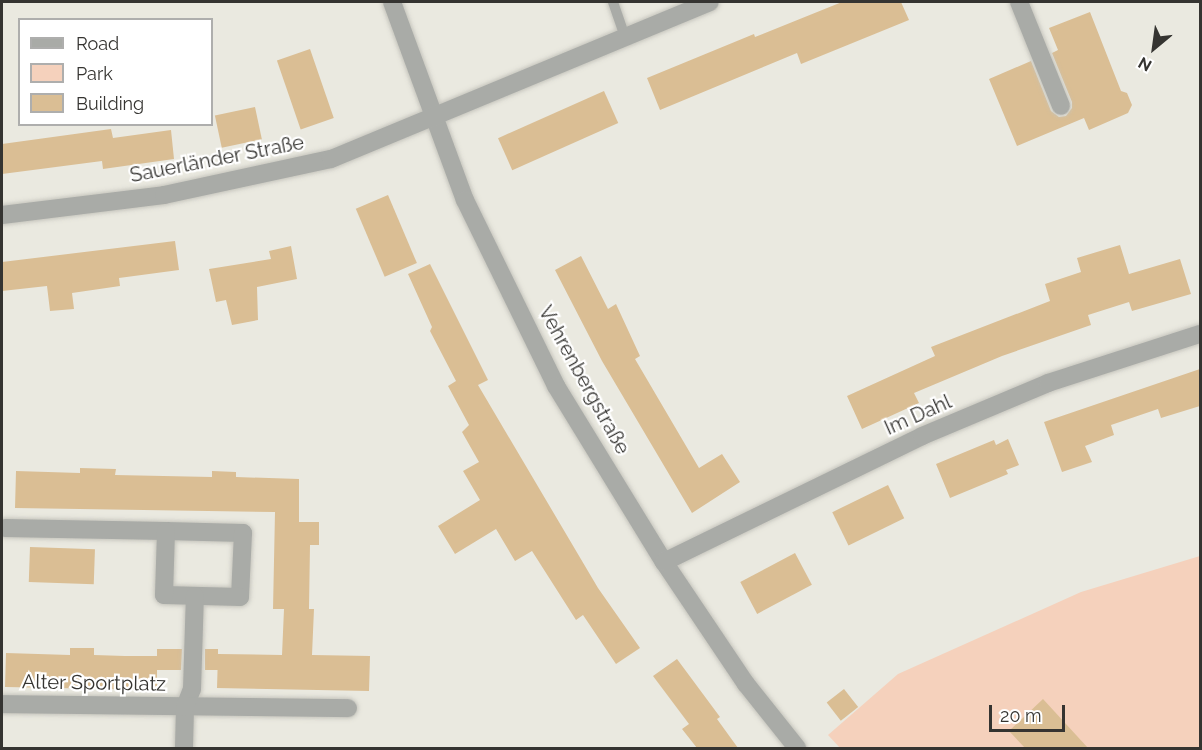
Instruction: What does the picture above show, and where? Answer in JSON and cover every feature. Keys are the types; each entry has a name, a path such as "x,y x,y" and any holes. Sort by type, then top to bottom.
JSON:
{"street":[{"name":"Vehrenbergstraße","path":"392,2 465,200 556,386 664,562 746,684 797,748"},
{"name":"Sauerländer Straße","path":"2,215 164,195 331,159 710,2"},
{"path":"1019,2 1061,106"},
{"name":"Im Dahl","path":"664,562 933,432 1048,383 1200,334"},
{"path":"5,528 166,531 243,533 240,597 164,595 166,531"},
{"name":"Alter Sportplatz","path":"184,748 185,708 192,689 195,596"},
{"name":"Alter Sportplatz","path":"2,704 185,708 348,708"}],"lane":[{"path":"613,2 625,37"}],"green space":[{"path":"1200,556 1200,748 840,748 828,735 898,674 1081,592"}],"building":[{"path":"842,2 901,2 909,20 801,64 797,53 660,110 647,78 754,34 755,37"},
{"path":"1090,12 1121,91 1127,93 1132,105 1128,113 1089,130 1084,118 1017,146 989,79 1031,61 1051,111 1059,117 1066,116 1072,108 1072,102 1052,53 1058,50 1049,28"},
{"path":"310,49 334,118 301,129 277,60"},
{"path":"604,91 618,123 512,170 498,138"},
{"path":"255,107 262,139 222,148 215,116"},
{"path":"111,129 113,138 171,130 174,159 103,169 102,161 2,174 2,144"},
{"path":"388,195 417,263 385,277 356,209"},
{"path":"175,241 179,270 119,278 120,286 72,293 74,309 50,311 47,286 2,291 2,262"},
{"path":"1120,245 1129,274 1180,259 1191,294 1132,311 1129,302 1088,315 1091,325 1002,356 914,393 919,403 862,429 847,396 935,356 931,347 1050,301 1045,284 1081,272 1077,258"},
{"path":"291,246 297,279 257,287 258,320 232,325 226,300 216,302 209,269 271,259 269,251"},
{"path":"581,256 608,309 616,304 640,356 635,359 699,468 722,454 740,482 692,513 602,361 555,270"},
{"path":"430,264 488,380 478,385 598,588 640,648 616,664 583,615 576,620 532,551 515,561 496,529 455,554 438,526 480,500 463,471 479,462 462,432 469,425 448,386 456,381 430,331 432,327 408,274"},
{"path":"1200,369 1200,406 1161,418 1158,409 1111,425 1114,435 1085,446 1092,462 1062,472 1044,422"},
{"path":"1008,439 1019,465 1006,470 1008,474 950,498 936,464 994,440 996,445"},
{"path":"80,468 116,469 115,475 212,477 212,471 236,472 236,477 299,479 299,522 319,522 319,545 310,545 309,609 314,609 312,655 370,656 369,691 217,688 218,654 282,655 284,609 273,609 275,512 15,508 16,471 80,473"},
{"path":"888,485 904,518 848,545 832,512"},
{"path":"30,547 95,549 94,584 29,582"},
{"path":"795,553 812,585 757,614 740,582"},
{"path":"70,648 94,648 94,655 125,656 157,656 157,649 182,649 181,670 157,670 157,690 5,687 6,653 70,655"},
{"path":"205,649 218,649 218,670 205,670"},
{"path":"677,659 720,717 717,719 738,748 697,748 682,729 689,724 653,676"},
{"path":"844,689 858,707 841,721 827,703"},
{"path":"1043,699 1088,748 1025,748 1009,731"}]}
